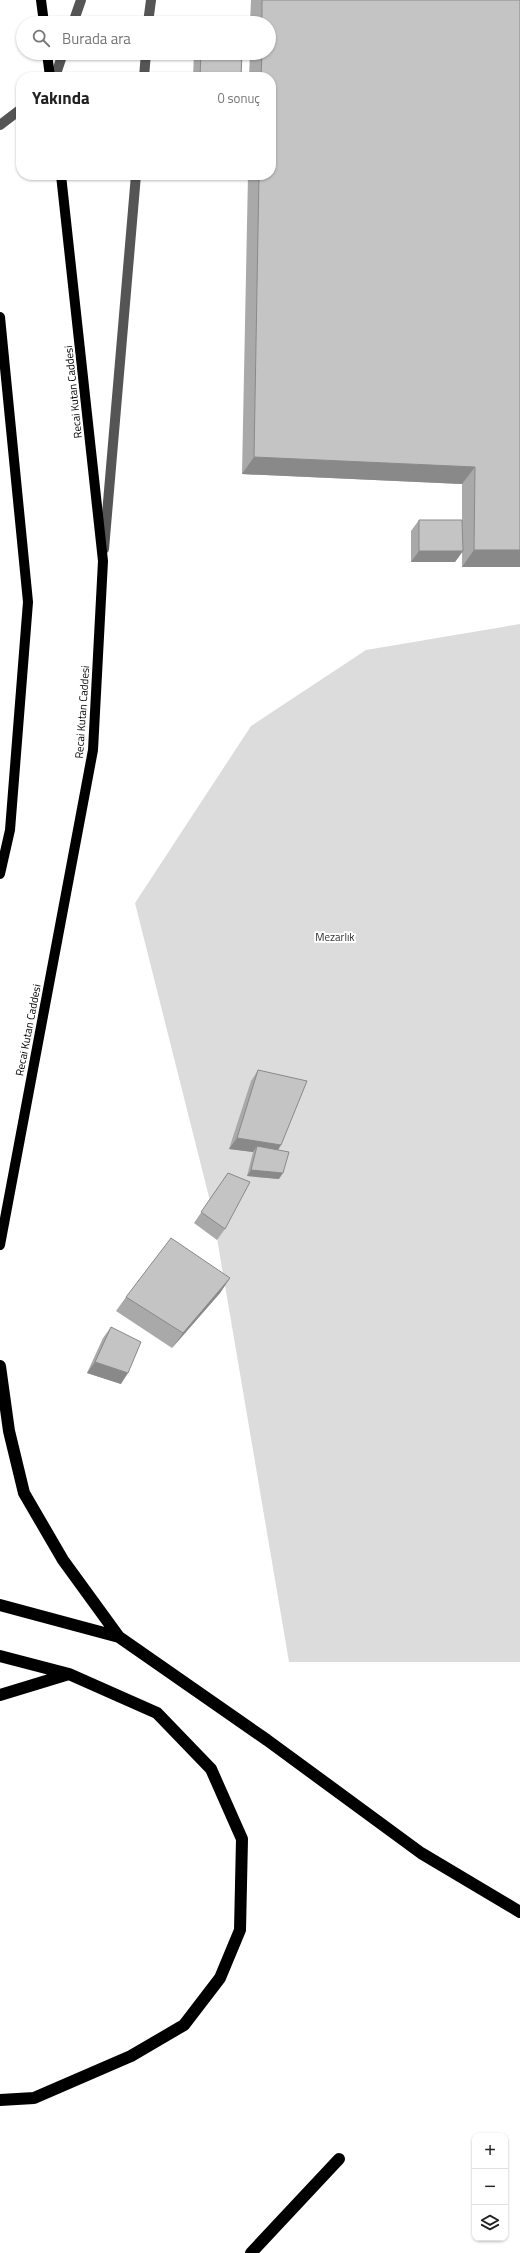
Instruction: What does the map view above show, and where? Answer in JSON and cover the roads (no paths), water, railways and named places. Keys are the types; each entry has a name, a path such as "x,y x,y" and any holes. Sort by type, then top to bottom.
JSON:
{"highway":[{"path":"0,1366 9,1431 24,1493 63,1560 119,1637 268,1740 421,1852 520,1912"},
{"path":"0,1605 119,1637"},
{"path":"0,1656 69,1674 157,1713 211,1769 242,1839 240,1930 220,1978 184,2025 131,2056 34,2098 0,2100"},
{"path":"0,1695 69,1674"},
{"path":"251,2253 339,2160"}],"main road":[{"path":"41,0 43,16"},
{"path":"48,60 49,72"},
{"name":"Recai Kutan Caddesi","path":"0,1245 93,750 103,561 62,180"},
{"path":"0,317 28,602 10,830 0,874"}],"street":[{"path":"75,16 81,0"},
{"path":"149,16 151,0"},
{"path":"57,72 61,60"},
{"path":"144,72 145,60"},
{"path":"0,125 16,113"},
{"path":"103,561 136,180"}],"park label":[{"name":"Mezarlık","path":"335,937"}]}
